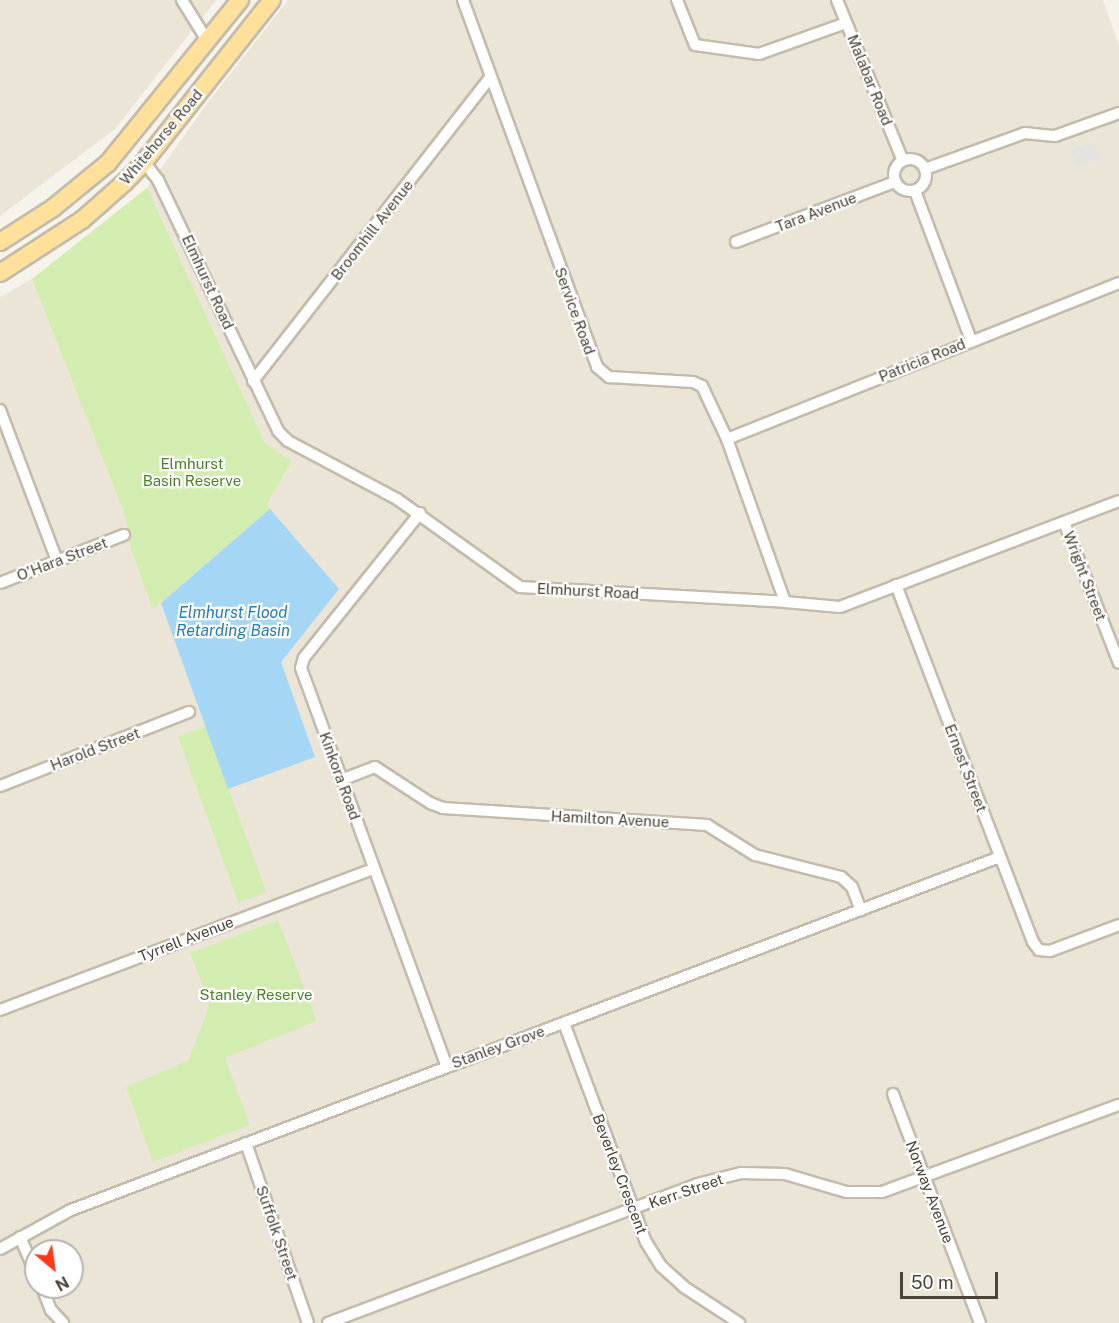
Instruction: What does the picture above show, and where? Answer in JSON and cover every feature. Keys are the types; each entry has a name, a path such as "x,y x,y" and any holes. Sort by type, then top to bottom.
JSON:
{"main road":[{"name":"Whitehorse Road","path":"0,243 53,208 108,163 240,0"},
{"name":"Whitehorse Road","path":"0,273 82,220 144,162 272,0"}],"street":[{"path":"182,0 208,42"},
{"name":"Service Road","path":"463,0 600,372 609,376 693,382 702,386 727,439 785,602"},
{"path":"677,0 695,45 759,54 846,23"},
{"name":"Malabar Road","path":"837,0 903,161"},
{"name":"Broomhill Avenue","path":"253,381 490,78"},
{"path":"925,169 1025,133 1055,136 1119,113"},
{"path":"903,161 917,161 925,169 924,183 915,191 903,190 895,182 895,169 903,161"},
{"name":"Elmhurst Road","path":"144,162 158,180 271,421 288,441 420,513 520,587 840,607 1119,501"},
{"name":"Tara Avenue","path":"736,242 895,182"},
{"path":"915,191 971,340"},
{"name":"Patricia Road","path":"727,439 971,340 1119,284"},
{"path":"0,410 57,561"},
{"name":"Kinkora Road","path":"420,513 304,658 301,668 447,1066"},
{"name":"Wright Street","path":"1064,522 1119,663"},
{"name":"O'Hara Street","path":"0,583 124,535"},
{"name":"Ernest Street","path":"896,585 1033,942 1039,950 1050,951 1119,925"},
{"name":"Harold Street","path":"0,786 189,712"},
{"name":"Hamilton Avenue","path":"341,780 375,767 430,804 443,808 706,825 755,855 841,877 852,887 861,910"},
{"name":"Stanley Grove","path":"0,1249 71,1210 1000,857"},
{"name":"Tyrrell Avenue","path":"0,1010 373,869"},
{"name":"Beverley Crescent","path":"564,1023 646,1242 661,1266 700,1299 739,1323"},
{"name":"Norway Avenue","path":"893,1094 980,1323"},
{"name":"Kerr Street","path":"328,1323 697,1184 741,1173 785,1174 846,1192 882,1192 1119,1105"},
{"name":"Suffolk Street","path":"246,1143 308,1323"},
{"path":"20,1237 24,1246"},
{"path":"47,1299 51,1310 63,1323"}],"shaded area":[{"path":"0,0 216,0 115,129 0,216"},
{"path":"288,0 1103,0 1119,46 1119,1323 0,1323 0,297 32,279 147,188 206,105"},
{"path":"1094,141 1101,159 1077,168 1071,150"}],"green space":[{"name":"Elmhurst Basin Reserve","path":"147,188 265,443 292,461 266,505 270,509 153,609 131,549 126,517 32,279"},
{"path":"206,726 267,892 238,903 178,736"},
{"name":"Stanley Reserve","path":"278,920 317,1021 225,1058 250,1125 153,1162 126,1087 188,1061 210,1004 190,953"}],"water":[{"name":"Elmhurst Flood Retarding Basin","path":"270,509 339,589 281,662 315,757 228,789 161,603"}]}
